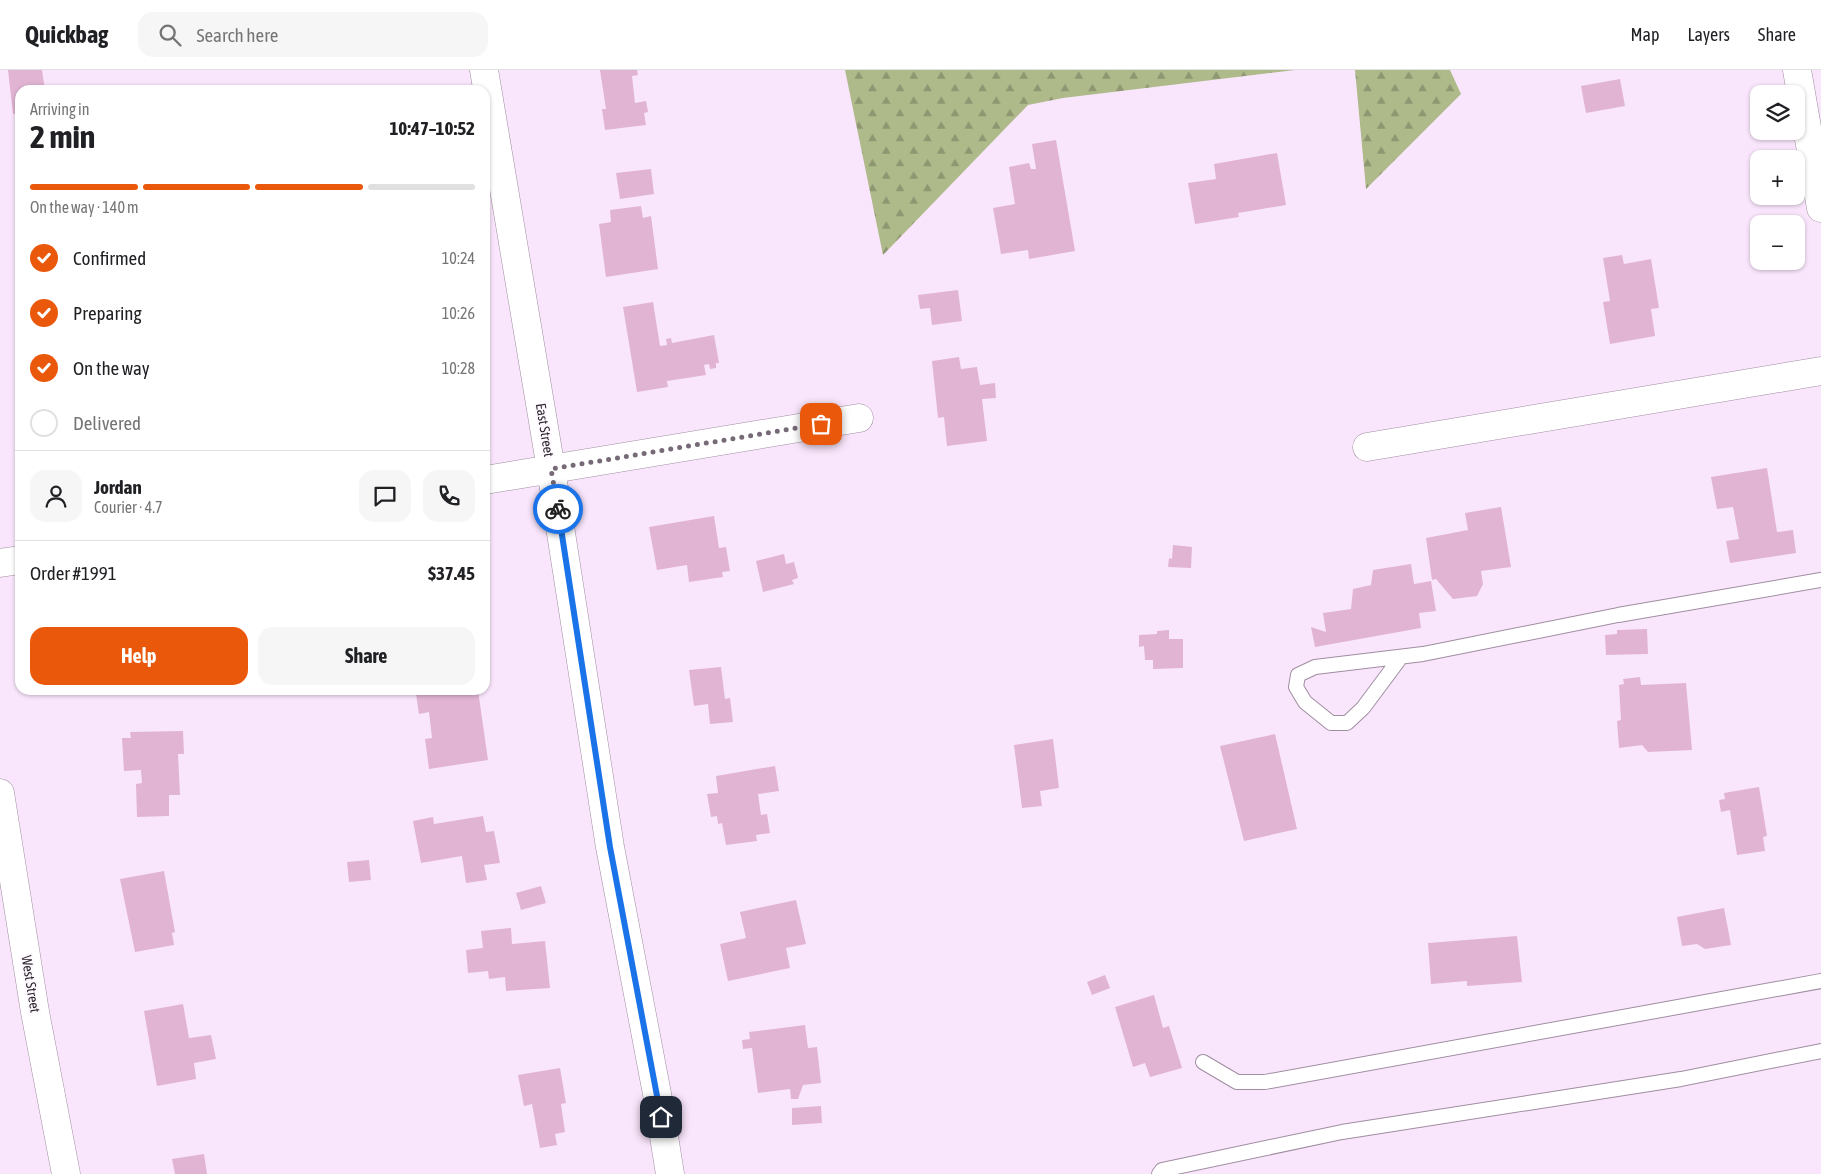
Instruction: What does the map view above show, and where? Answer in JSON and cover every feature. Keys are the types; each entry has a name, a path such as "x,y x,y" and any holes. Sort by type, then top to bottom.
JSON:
{"street":[{"name":"East Street","path":"484,70 487,85"},
{"path":"1797,70 1821,208"},
{"name":"East Street","path":"490,106 551,469 610,847 658,1098 670,1174"},
{"path":"1368,447 1821,370"},
{"path":"490,479 859,418"},
{"path":"0,563 15,561"},
{"name":"West Street","path":"0,793 35,1012 66,1174"}],"lane":[{"path":"1401,657 1363,708 1347,723 1331,723 1305,702 1296,687 1298,675 1315,667 1401,657 1618,615 1821,580"},
{"path":"1203,1062 1237,1082 1265,1082 1821,981"},
{"path":"1159,1174 1162,1170 1342,1132 1681,1079 1821,1051"}],"green space":[{"path":"845,70 1295,70 1063,98 1028,105 883,255"},
{"path":"1355,70 1450,70 1461,94 1366,189"}],"building":[{"path":"8,70 42,70 44,85 15,85 15,114 13,114"},
{"path":"600,70 637,70 638,75 632,76 635,103 646,101 648,112 644,113 646,125 605,130 602,109 606,109"},
{"path":"1620,79 1625,106 1586,113 1581,86"},
{"path":"1056,140 1075,251 1029,259 1028,250 1001,254 993,208 1015,204 1009,167 1029,163 1031,169 1036,169 1032,144"},
{"path":"1277,153 1286,205 1238,213 1239,217 1195,224 1188,183 1216,179 1214,164"},
{"path":"651,169 654,194 620,199 616,173"},
{"path":"641,206 643,218 651,216 658,269 606,277 599,224 611,222 610,210"},
{"path":"1622,255 1624,264 1651,259 1659,308 1651,309 1655,336 1610,344 1603,302 1610,301 1603,258"},
{"path":"958,290 962,321 932,325 930,308 920,309 918,295"},
{"path":"653,302 660,346 667,345 666,339 671,338 672,343 714,335 719,363 716,363 716,368 710,369 709,364 704,365 706,375 667,381 668,387 637,392 623,307"},
{"path":"959,357 961,369 977,367 980,385 995,383 996,398 982,399 987,441 947,446 944,417 938,418 932,361"},
{"path":"1767,468 1777,532 1793,530 1796,553 1730,563 1726,541 1739,539 1733,507 1717,509 1711,477"},
{"path":"1501,507 1511,567 1481,571 1483,584 1477,596 1453,599 1436,579 1432,580 1426,538 1468,530 1465,513"},
{"path":"714,516 719,548 726,547 730,571 722,572 723,577 689,582 687,565 657,570 649,527"},
{"path":"1173,545 1192,547 1191,568 1168,567 1169,558 1172,559"},
{"path":"784,554 786,564 794,562 798,578 792,580 794,584 763,592 756,561"},
{"path":"1411,564 1414,584 1431,581 1436,611 1419,613 1421,628 1315,647 1311,627 1326,632 1323,613 1351,609 1353,589 1371,585 1373,570"},
{"path":"1647,629 1648,654 1606,655 1605,635 1617,634 1617,630"},
{"path":"1169,630 1169,639 1183,639 1183,668 1153,669 1153,660 1145,660 1144,646 1139,647 1139,635 1157,634 1157,631"},
{"path":"721,667 725,699 730,698 733,722 710,724 708,704 694,706 689,670"},
{"path":"1640,677 1641,685 1686,683 1692,750 1648,752 1642,745 1619,748 1617,721 1621,720 1619,685 1624,684 1623,679"},
{"path":"416,695 479,695 488,760 429,769 425,739 432,738 429,712 419,714"},
{"path":"183,731 184,754 178,754 180,795 169,795 169,816 137,817 136,784 142,783 141,770 124,771 122,738 131,738 130,732"},
{"path":"1275,734 1297,829 1244,841 1220,746"},
{"path":"1053,739 1059,788 1040,791 1042,806 1022,808 1014,745"},
{"path":"775,766 779,791 758,794 761,815 767,814 770,833 756,835 757,841 726,845 722,823 718,824 717,816 711,817 707,794 718,793 716,776"},
{"path":"1759,787 1767,836 1763,837 1765,851 1737,855 1730,810 1721,812 1719,800 1725,799 1724,793"},
{"path":"483,816 486,832 494,831 500,863 484,865 487,880 466,883 462,856 421,863 413,821 433,817 434,824"},
{"path":"369,860 371,880 349,882 347,862"},
{"path":"164,871 175,932 172,933 174,945 135,952 120,879"},
{"path":"541,886 546,903 521,910 516,893"},
{"path":"796,900 806,944 786,948 790,968 728,981 720,944 746,938 740,912"},
{"path":"1724,908 1731,945 1705,949 1697,944 1682,946 1677,917"},
{"path":"511,928 512,944 545,941 550,988 506,991 505,977 489,979 488,971 468,973 466,950 483,948 481,931"},
{"path":"1517,936 1522,982 1467,986 1467,981 1431,984 1428,943"},
{"path":"1105,975 1110,988 1092,995 1087,982"},
{"path":"1154,995 1163,1028 1169,1026 1182,1068 1150,1077 1145,1063 1133,1067 1115,1007"},
{"path":"183,1004 189,1038 211,1035 216,1059 194,1063 196,1079 157,1086 144,1011"},
{"path":"805,1025 808,1048 817,1047 821,1083 803,1085 798,1099 791,1099 790,1089 758,1093 752,1048 743,1049 742,1040 750,1039 749,1032"},
{"path":"560,1068 566,1103 561,1104 565,1132 555,1134 557,1145 540,1148 532,1104 524,1106 518,1075"},
{"path":"821,1106 822,1123 792,1125 792,1108"},
{"path":"204,1154 207,1174 175,1174 172,1159"}],"way so far":[{"path":"558,509 551,469 821,424"}],"route":[{"path":"558,509 610,847 661,1117"}]}
